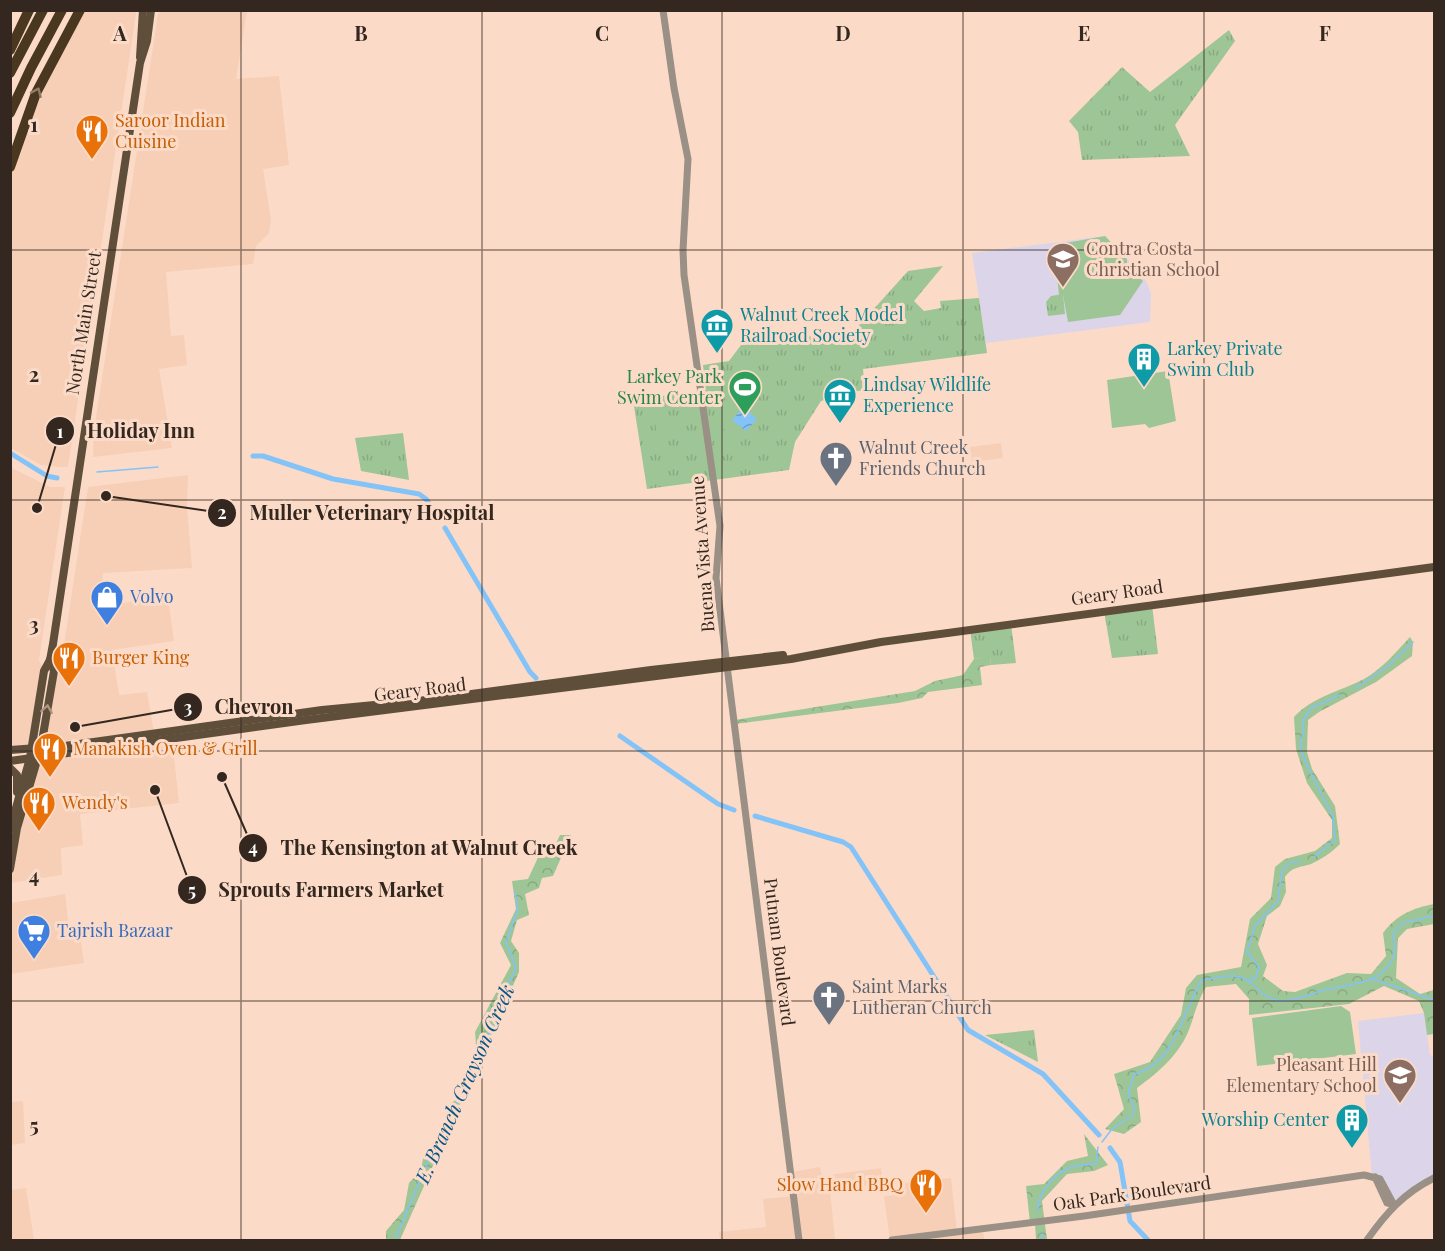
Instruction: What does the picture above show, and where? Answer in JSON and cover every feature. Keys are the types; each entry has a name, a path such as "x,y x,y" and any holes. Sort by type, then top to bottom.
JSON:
{"highway":[{"path":"10,50 29,10"},
{"path":"10,72 43,10"},
{"path":"10,113 62,10"},
{"path":"10,167 36,93 80,10"}],"main road":[{"name":"North Main Street","path":"10,829 31,753 44,671 50,660 140,63 143,10"},
{"name":"North Main Street","path":"140,63 147,40 151,10"},
{"name":"Geary Road","path":"31,753 727,664 791,659 804,655 1434,567"},
{"name":"North Main Street","path":"10,869 18,828 40,751 54,672 50,660"},
{"path":"10,750 31,753"},
{"path":"10,761 31,753"},
{"path":"10,768 17,775 18,799"}],"street":[{"name":"Buena Vista Avenue","path":"663,10 675,99 688,159 683,250 684,275 720,526 716,578 727,664"},
{"name":"Putnam Boulevard","path":"727,664 799,1240"},
{"name":"Oak Park Boulevard","path":"892,1240 1127,1210 1364,1175 1375,1178 1387,1203 1394,1204"},
{"path":"1367,1240 1394,1204 1417,1187 1434,1179"}],"shaded area":[{"path":"80,11 136,11 136,14 68,467 60,467 41,465 11,448 11,167 36,93"},
{"path":"161,11 247,11 236,79 279,76 289,165 263,169 271,219 269,233 256,246 253,264 166,272 171,336 184,335 187,365 159,369 172,448 93,457 94,430 158,14"},
{"name":"Contra Costa Christian School","path":"1105,236 1127,259 1134,263 1147,283 1151,293 1150,322 986,343 972,253"},
{"path":"1001,443 1003,458 972,462 970,447"},
{"path":"10,467 50,487 65,487 39,660 44,671 31,748 10,750"},
{"path":"188,475 187,506 192,568 103,573 100,606 168,597 174,641 112,650 119,695 147,692 154,733 41,747 54,671 61,664 88,487"},
{"path":"172,739 179,803 80,814 83,845 61,848 62,875 11,883 11,869 39,755"},
{"path":"65,894 70,937 80,936 84,963 11,974 11,903"},
{"name":"Pleasant Hill Elementary School","path":"1424,1013 1430,1055 1434,1056 1434,1178 1394,1205 1372,1176 1358,1021"},
{"path":"23,1101 25,1143 11,1145 11,1102"},
{"path":"820,1167 822,1176 881,1168 883,1183 830,1190 835,1240 720,1240 719,1232 766,1227 763,1199 794,1196 791,1172"},
{"path":"951,1178 957,1232 983,1229 984,1240 890,1240 884,1196 898,1195 897,1184"},
{"path":"26,1188 34,1240 11,1240 11,1190"}],"green space":[{"path":"1229,30 1235,41 1175,125 1190,156 1082,160 1078,132 1069,121 1122,67 1150,92"},
{"path":"1105,236 1127,259 1127,267 1143,281 1120,315 1068,322 1063,295 1059,295 1054,245"},
{"path":"943,266 914,301 924,311 941,308 940,301 979,298 987,353 863,369 865,390 844,393 844,395 821,401 795,442 789,470 647,489 633,400 706,390 703,365 729,361 741,345 854,331 908,271"},
{"path":"1063,294 1065,314 1048,316 1046,302 1051,296"},
{"path":"1168,371 1176,421 1149,428 1145,424 1112,428 1107,380"},
{"name":"Larkey Park Swim Center","path":"733,388 743,393 742,402 755,406 756,410 760,407 767,414 739,444 718,424 728,412 726,394"},
{"path":"675,419 677,435 657,438 655,421"},
{"path":"403,433 409,480 361,471 355,438"},
{"path":"1152,605 1158,654 1112,658 1104,611"},
{"path":"1011,624 1016,663 991,665 990,658 974,659 970,630"},
{"path":"1410,637 1413,642 1412,656 1376,682 1308,720 1307,752 1312,769 1335,806 1340,844 1323,858 1288,873 1285,877 1286,892 1280,906 1267,916 1258,944 1267,965 1263,976 1283,991 1295,992 1347,973 1371,974 1386,956 1383,933 1388,927 1406,913 1434,904 1434,924 1407,929 1398,938 1396,978 1420,994 1434,990 1434,1034 1427,1035 1424,1013 1419,1001 1384,986 1349,1004 1249,1015 1249,999 1236,984 1206,987 1186,1036 1175,1054 1161,1069 1137,1088 1141,1122 1124,1134 1105,1129 1124,1109 1114,1074 1150,1062 1181,1015 1186,988 1197,975 1241,967 1250,919 1271,898 1275,867 1285,859 1315,851 1332,838 1332,820 1307,783 1296,749 1294,717 1318,699 1371,675"},
{"path":"990,657 991,665 980,667 982,685 928,692 922,698 898,703 735,724 735,720 915,691 935,681 963,675 974,659"},
{"path":"560,835 571,835 553,876 542,878 539,888 525,894 529,915 517,920 511,941 519,953 519,972 400,1240 386,1240 386,1231 404,1210 409,1183 421,1170 424,1153 445,1132 446,1107 462,1095 477,1058 475,1032 511,965 500,943 516,909 512,881 528,879 542,849 552,852"},
{"path":"1341,1006 1350,1012 1356,1054 1257,1066 1252,1018"},
{"path":"1034,1030 1038,1062 985,1035"},
{"path":"1084,1134 1108,1165 1094,1171 1067,1174 1042,1201 1047,1240 1036,1240 1035,1223 1030,1223 1026,1186 1044,1184 1067,1161 1088,1156"}],"water":[{"path":"743,407 757,419 746,431 732,420"}],"waterway":[{"path":"10,453 47,476 57,478"},
{"path":"253,456 263,456 333,479 419,494 426,499 434,511"},
{"path":"97,472 158,467"},
{"path":"445,528 530,672 536,678"},
{"path":"1354,689 1389,665 1413,642"},
{"path":"1314,857 1335,840 1333,817 1304,759 1300,744 1304,731 1302,722 1311,708 1340,695"},
{"path":"620,736 718,804 734,810"},
{"path":"755,816 843,842 851,847 968,1030 1043,1074 1099,1135"},
{"path":"1247,980 1255,979 1259,967 1247,952 1255,926 1278,901 1282,870 1290,863 1300,861"},
{"name":"E. Branch Grayson Creek","path":"395,1240 429,1159 445,1132 470,1071 494,1025 500,1002 516,968 506,942 518,909 515,892"},
{"path":"1102,1142 1112,1129 1133,1115 1134,1107 1128,1094 1134,1074 1148,1068 1169,1048 1202,980 1237,976 1251,983 1268,997 1284,1001 1364,982 1381,974 1388,967 1394,955 1394,931 1405,922 1434,916"},
{"path":"1373,979 1434,1000"},
{"path":"1038,1211 1040,1197 1048,1184 1059,1173 1072,1167 1096,1163 1098,1147"},
{"path":"1110,1148 1120,1162 1130,1221 1148,1240"},
{"path":"1042,1234 1042,1240"}],"place":[{"name":"Saroor Indian Cuisine","path":"92,160"},
{"name":"Contra Costa Christian School","path":"1063,288"},
{"name":"Walnut Creek Model Railroad Society","path":"717,354"},
{"name":"Larkey Private Swim Club","path":"1144,388"},
{"name":"Larkey Park Swim Center","path":"745,416"},
{"name":"Lindsay Wildlife Experience","path":"840,424"},
{"name":"Walnut Creek Friends Church","path":"836,487"},
{"name":"Muller Veterinary Hospital","path":"106,496"},
{"name":"Holiday Inn","path":"37,508"},
{"name":"Volvo","path":"107,626"},
{"name":"Burger King","path":"69,687"},
{"name":"Chevron","path":"75,727"},
{"name":"The Kensington at Walnut Creek","path":"222,777"},
{"name":"Manakish Oven & Grill","path":"50,778"},
{"name":"Sprouts Farmers Market","path":"155,790"},
{"name":"Wendy's","path":"39,832"},
{"name":"Tajrish Bazaar","path":"34,960"},
{"name":"Saint Marks Lutheran Church","path":"829,1026"},
{"name":"Pleasant Hill Elementary School","path":"1400,1104"},
{"name":"Worship Center","path":"1352,1149"},
{"name":"Slow Hand BBQ","path":"926,1214"}]}
